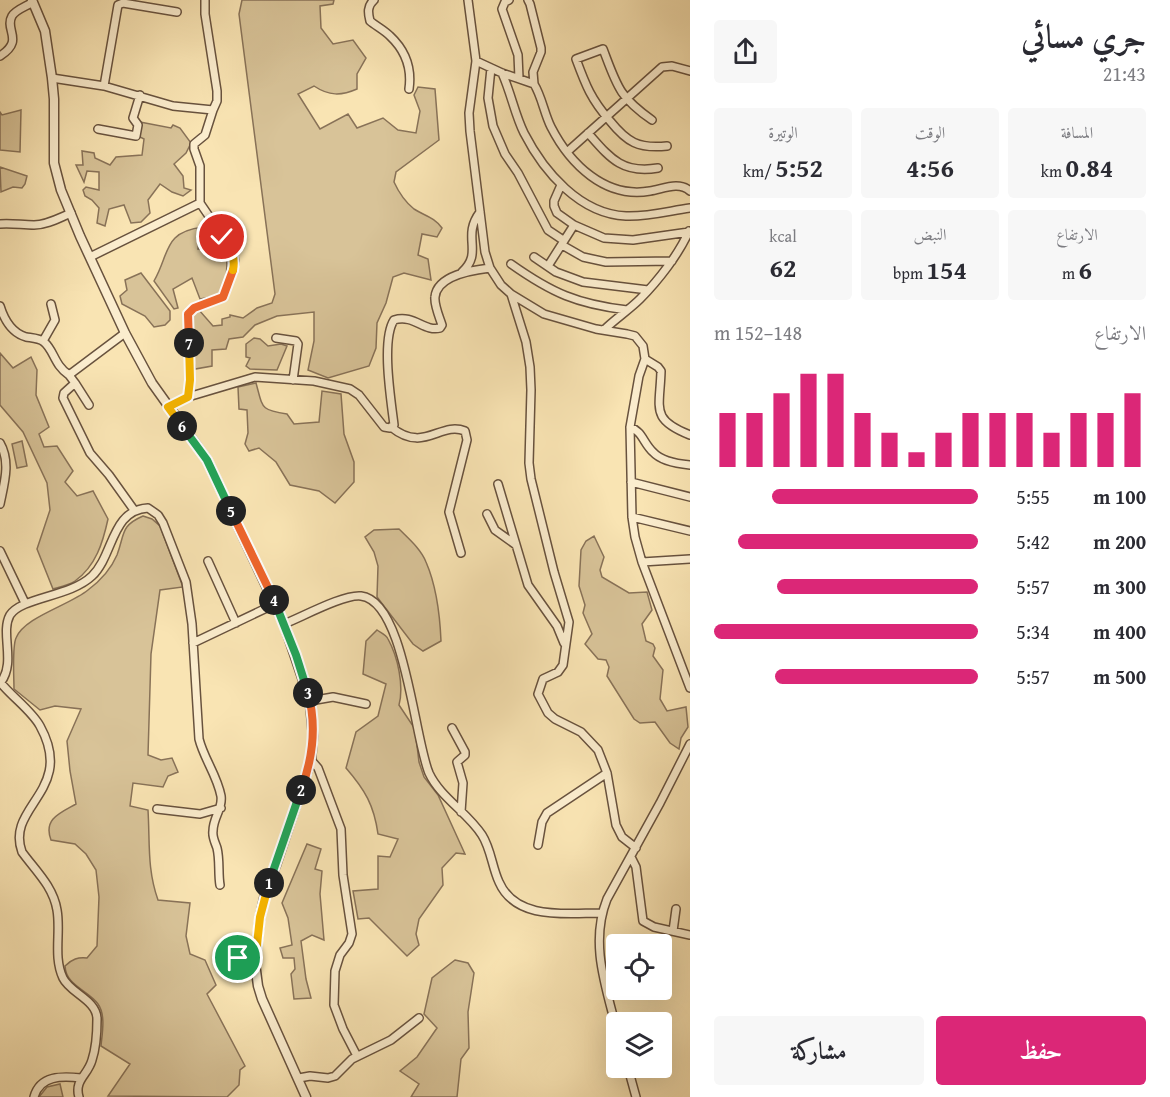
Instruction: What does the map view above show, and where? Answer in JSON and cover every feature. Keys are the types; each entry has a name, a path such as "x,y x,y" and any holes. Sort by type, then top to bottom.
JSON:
{"street":[{"path":"188,397 190,380 188,314 194,308 223,297 235,261 232,250 200,204 200,166 194,144 205,135 217,101 205,0"},
{"path":"374,0 368,12 370,21 388,35 408,62 411,72 409,89"},
{"path":"468,0 476,61 469,113 482,237 490,268 501,285 511,294 544,314 635,336 643,346 645,359 639,376 630,427 632,517 642,562 690,688"},
{"path":"509,0 505,2 502,9 518,55 519,78"},
{"path":"528,0 541,48 533,72 534,84 551,126 567,152 592,177 616,190 638,193 682,186 690,191"},
{"path":"0,56 11,47 13,14 32,1 45,31 52,78 54,163 59,184 124,333 152,383 207,460 276,604 310,701 313,736 311,760 266,890 260,917 255,963 262,999 306,1097"},
{"path":"104,86 118,5 123,3 156,4 177,12"},
{"path":"652,120 625,99 616,84 603,49 576,59 588,93 626,140 640,146 666,146"},
{"path":"476,61 534,84"},
{"path":"567,152 662,67 672,66 690,71"},
{"path":"491,68 488,98 493,126 505,154 518,173 548,230 583,257 597,261 616,263 672,261"},
{"path":"502,73 523,132 561,185 581,202 613,214 643,215 690,208"},
{"path":"52,78 104,86 172,105 213,110"},
{"path":"98,129 136,136 138,125 133,118 140,95"},
{"path":"588,133 615,161 626,167 645,170 658,168"},
{"path":"561,185 554,206 557,213 574,225 604,238 633,240 689,230"},
{"path":"90,257 200,204"},
{"path":"460,274 472,260 471,229 480,212"},
{"path":"0,224 13,222 46,224 71,213"},
{"path":"549,266 574,225"},
{"path":"604,330 648,290 682,248 689,230"},
{"path":"534,257 556,272 583,282 648,290"},
{"path":"511,264 545,286 576,301 627,310"},
{"path":"391,427 394,425 388,366 389,328 394,320 409,318 435,329 440,328 442,325 435,295 439,287 460,274 490,268"},
{"path":"511,294 526,342 530,367 528,463 552,565 569,622 561,669 543,679 538,694 548,712 555,719 581,732 602,759 607,773 616,825 622,837 636,848"},
{"path":"43,341 55,320 51,304"},
{"path":"0,306 6,320 18,334 43,341 59,367 69,375 89,405"},
{"path":"69,375 124,333"},
{"path":"276,338 296,341 298,344 293,380"},
{"path":"645,359 658,367 661,372 659,406 661,416 673,428 690,435"},
{"path":"168,407 188,397 255,377 314,381 350,389 359,395 384,427 391,427 409,438 455,430 465,431 467,440 450,512 461,553"},
{"path":"75,383 64,393 63,398 90,453 134,510"},
{"path":"630,427 640,433 657,456 690,465"},
{"path":"0,443 6,457 0,504"},
{"path":"631,482 690,497"},
{"path":"498,484 528,585 562,634 565,649"},
{"path":"79,1097 78,1083 91,1063 97,1015 89,1002 66,984 63,978 59,969 57,910 51,890 19,845 19,837 27,813 48,779 51,758 36,719 6,691 1,682 6,675 7,667 6,623 10,614 25,603 62,593 90,578 106,556 120,523 134,510 148,508 153,510 163,522 183,572 194,643 199,740 221,796 221,808 213,829 218,850 220,885"},
{"path":"487,514 495,530 516,545"},
{"path":"632,517 681,531 690,531"},
{"path":"0,550 25,603"},
{"path":"642,562 690,560"},
{"path":"208,561 236,623"},
{"path":"284,624 345,598 362,596 375,602 392,627 400,647 423,756 431,776 482,835 500,885 526,909 543,913 601,914"},
{"path":"194,643 276,604"},
{"path":"682,669 690,664"},
{"path":"310,701 333,697 366,704"},
{"path":"452,728 465,752 465,755 457,762 463,783 461,812"},
{"path":"613,1012 598,949 601,914 690,744"},
{"path":"311,760 318,768 341,829 343,875 352,934 350,943 340,956 335,971 334,1005 357,1056"},
{"path":"538,845 542,822 547,813 607,773"},
{"path":"157,809 200,814 221,808"},
{"path":"631,857 636,867 643,921 654,927 690,935"},
{"path":"673,932 676,909"},
{"path":"219,951 255,963"},
{"path":"299,1078 335,1076 345,1064 391,1040 419,1018"},
{"path":"34,1097 37,1088 46,1081 56,1077 81,1078"},
{"path":"631,1078 636,1097"}],"shaded area":[{"path":"242,0 334,0 333,4 320,6 321,28 333,44 353,40 366,58 357,74 357,89 335,94 314,86 298,94 320,129 348,114 357,128 383,118 398,130 416,133 420,111 414,95 418,87 435,89 439,140 396,172 394,182 410,206 433,219 442,228 437,237 422,234 418,255 428,259 431,280 404,273 393,277 386,303 377,323 376,348 369,366 328,378 308,370 314,341 314,312 277,316 255,325 243,337 229,339 226,349 212,350 212,366 195,369 190,329 192,316 199,310 213,326 222,325 222,319 230,315 243,318 257,308 272,303 275,294 239,14"},
{"path":"21,110 20,152 0,150 0,112 2,115"},
{"path":"140,122 171,128 173,125 180,128 191,143 186,153 174,164 183,176 184,188 191,190 183,196 160,184 148,200 150,213 141,222 131,223 124,205 109,209 105,226 97,223 99,208 85,196 83,190 86,187 99,190 99,172 87,171 84,182 76,165 83,165 82,151 94,153 95,158 110,165 116,157 142,155 144,139 140,137 138,131"},
{"path":"0,167 27,176 22,188 13,187 1,192"},
{"path":"210,228 218,234 216,237 199,236 198,249 226,251 227,263 223,290 221,295 200,299 192,278 173,289 178,308 174,309 154,281 174,239 190,230"},
{"path":"141,273 170,311 170,320 165,325 154,327 145,316 122,304 120,296 127,290 125,280"},
{"path":"254,338 260,339 268,346 281,344 287,346 277,370 250,369 246,366 250,358 246,357 246,344"},
{"path":"0,353 13,368 31,357 37,370 36,395 49,427 39,434 44,447 57,446 73,471 65,482 77,496 93,491 108,519 101,545 88,568 73,582 53,589 37,549 50,510 47,483 23,432 0,405"},
{"path":"256,383 264,406 272,411 287,414 294,424 319,422 322,391 341,394 344,434 354,462 354,482 335,503 319,491 290,485 276,462 259,448 249,451 245,444 248,433 247,410 239,409 238,387"},
{"path":"22,441 27,466 17,468 12,444"},
{"path":"143,516 152,519 160,526 183,587 160,590 151,654 148,755 161,760 172,758 178,772 168,776 163,787 133,783 130,806 148,810 151,867 158,900 190,903 186,936 190,954 205,960 216,985 207,994 245,1066 240,1070 239,1085 227,1097 108,1096 130,1064 101,1046 103,1025 100,1008 94,999 73,983 66,973 65,966 75,959 87,958 97,946 99,897 96,870 86,854 75,844 51,840 49,833 49,827 54,818 76,804 67,741 81,709 55,706 40,710 14,689 14,648 16,638 21,631 28,624 80,596 97,583 115,560 124,531 130,523"},
{"path":"399,529 424,557 435,591 441,641 423,651 413,644 377,597 378,566 374,552 365,537 374,530"},
{"path":"594,536 604,557 600,570 602,577 629,593 647,592 652,610 642,624 646,641 653,644 655,648 653,656 663,670 660,699 667,711 686,707 688,727 681,738 679,749 670,743 655,722 640,723 634,719 607,676 609,667 606,660 598,659 585,644 592,634 583,613 585,605 579,586 581,550 586,541"},
{"path":"377,630 385,635 395,654 400,681 399,705 415,729 419,762 424,777 438,795 465,854 456,853 442,868 443,885 419,919 416,934 419,945 407,956 369,918 358,919 353,891 378,889 378,856 390,857 398,839 378,834 368,798 346,768 356,732 378,716 386,684 363,674 366,641"},
{"path":"307,844 321,849 315,869 322,871 320,894 324,940 312,935 301,941 311,998 294,999 291,974 295,969 294,958 283,958 280,948 292,945 288,918 282,903"},
{"path":"455,960 468,963 474,973 468,1012 469,1048 461,1059 457,1097 411,1097 419,1084 400,1071 417,1057 437,1028 424,1014 432,978"},
{"path":"60,1084 63,1097 39,1097 47,1087"}],"route":[{"path":"222,237 232,250 235,261 233,272 223,297 194,308 188,314 190,380 188,397 168,407 207,460 276,604 296,655 310,701 313,736 307,775 266,890 260,917 255,963 238,958"}]}
